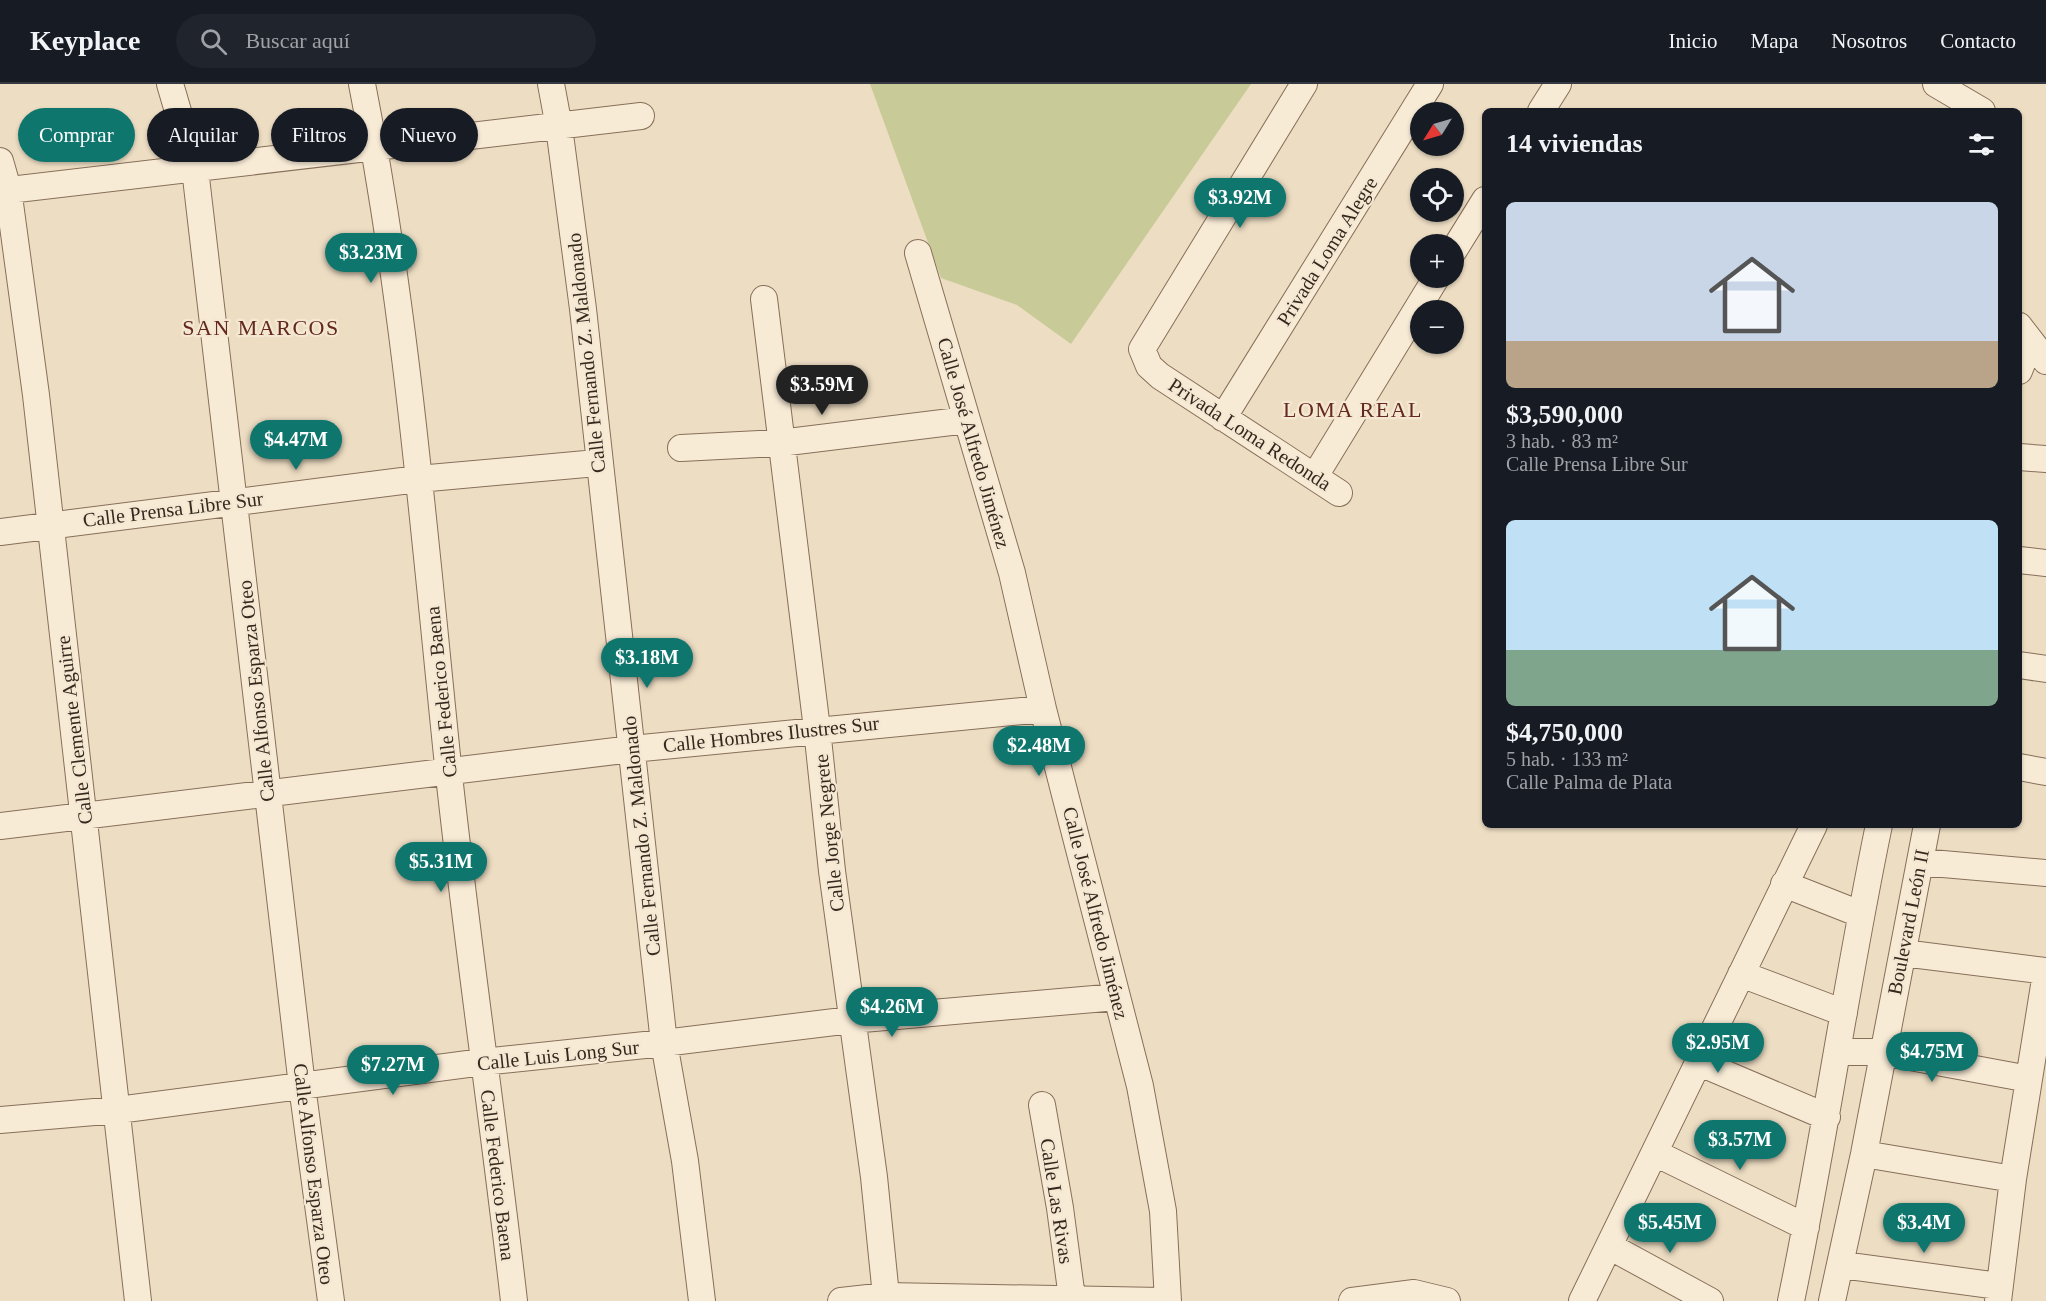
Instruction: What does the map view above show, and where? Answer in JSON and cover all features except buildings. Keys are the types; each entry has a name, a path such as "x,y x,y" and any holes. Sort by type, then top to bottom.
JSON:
{"street":[{"name":"Calle Alfonso Esparza Oteo","path":"170,84 195,169 302,1086 331,1301"},
{"name":"Calle Federico Baena","path":"362,84 375,148 418,479 449,773 514,1301"},
{"name":"Calle Fernando Z. Maldonado","path":"551,84 559,127 583,309 597,463 633,749 664,1043 685,1161 702,1301"},
{"name":"Privada Loma Redonda","path":"1304,84 1145,340 1142,349 1143,358 1160,376 1339,493"},
{"name":"Privada Loma Alegre","path":"1223,418 1430,84"},
{"path":"1543,108 1558,84"},
{"path":"1936,84 1977,108"},
{"path":"4,190 641,116"},
{"name":"Calle Clemente Aguirre","path":"0,161 36,394 138,1301"},
{"path":"1464,234 1482,205"},
{"name":"Calle José Alfredo Jiménez","path":"918,253 1012,573 1043,709 1117,997 1156,1162 1163,1210 1168,1301"},
{"path":"1315,477 1430,288"},
{"name":"Calle Jorge Negrete","path":"764,299 886,1296"},
{"path":"2022,365 2032,343"},
{"path":"681,448 780,443 967,420"},
{"path":"2022,457 2046,459"},
{"name":"Calle Prensa Libre Sur","path":"0,532 235,500 418,479 597,463"},
{"path":"2022,560 2046,563"},
{"path":"2022,665 2046,669"},
{"name":"Calle Hombres Ilustres Sur","path":"0,826 633,749 817,729 1043,709"},
{"path":"2022,768 2046,772"},
{"path":"1582,1301 1700,1063 1812,828"},
{"path":"1791,1301 1827,1117 1860,914 1878,828"},
{"name":"Boulevard León II","path":"1832,1301 1842,1265 1926,828"},
{"path":"1920,862 2046,873"},
{"path":"1784,884 1860,914"},
{"path":"1842,1265 1999,1294 2013,1179 2046,972 1903,953"},
{"path":"1741,974 1844,1013"},
{"name":"Calle Luis Long Sur","path":"0,1120 118,1110 483,1062 851,1020 1117,997"},
{"path":"1838,1052 1883,1052 2029,1079"},
{"path":"1700,1063 1827,1117"},
{"name":"Calle Las Rivas","path":"1042,1105 1060,1208 1072,1298"},
{"path":"1655,1153 1806,1227"},
{"path":"1864,1154 2013,1179"},
{"path":"1609,1245 1710,1301"},
{"path":"1352,1301 1414,1293 1447,1301"},
{"path":"841,1301 886,1296 1161,1301"}],"green space":[{"path":"870,84 1251,84 1071,344 1017,305 941,278"}],"district":[{"name":"SAN MARCOS","path":"261,327"},
{"name":"LOMA REAL","path":"1353,409"}]}
